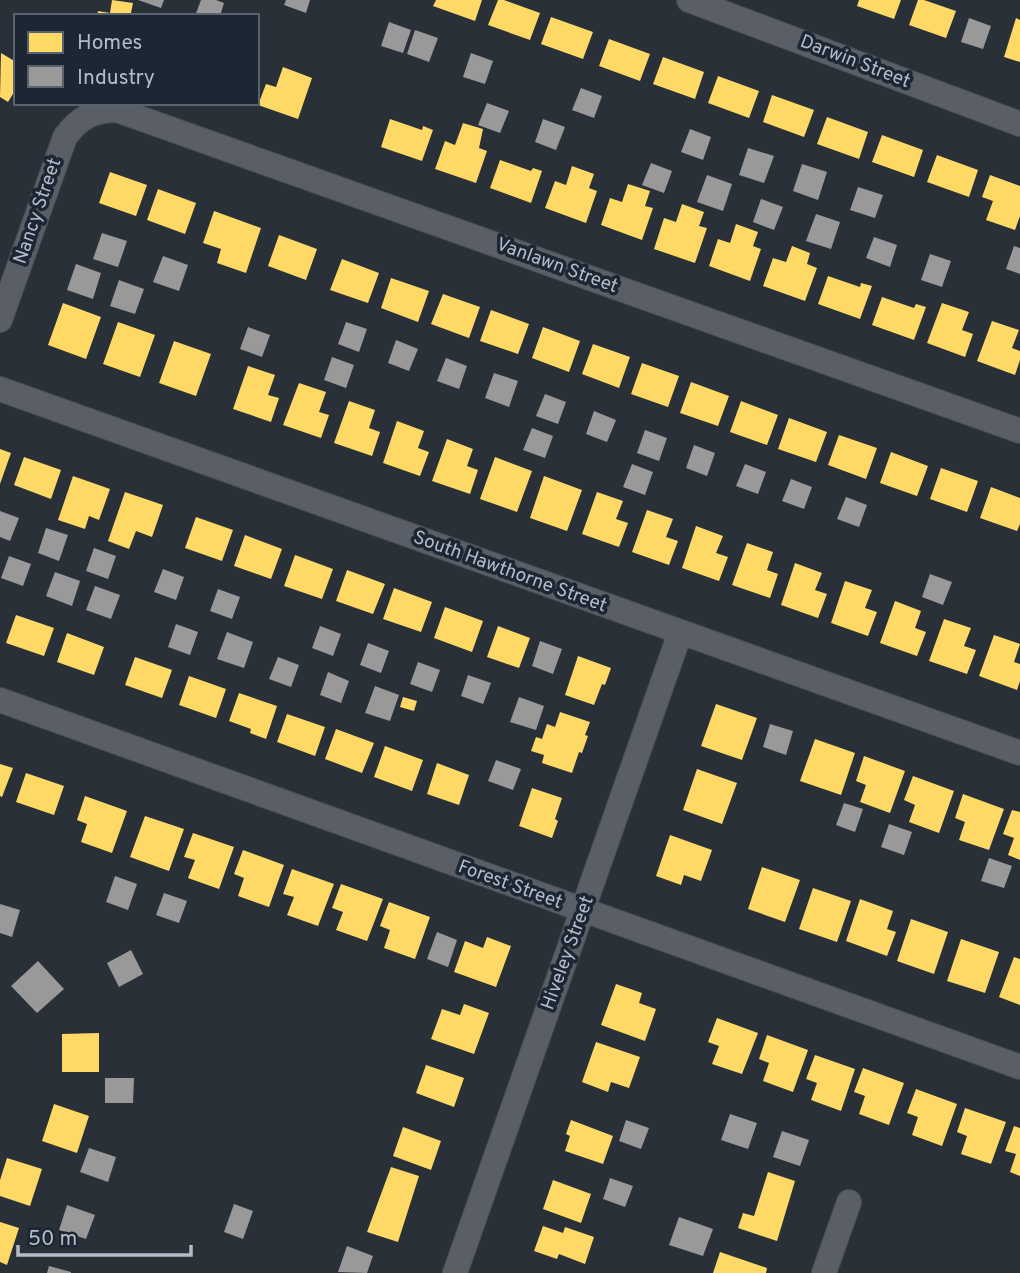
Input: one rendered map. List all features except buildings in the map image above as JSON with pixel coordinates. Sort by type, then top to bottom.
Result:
[{"type":"street","name":"Darwin Street","points":[[690,0],[1020,124]]},
{"type":"street","name":"Vanlawn Street","points":[[93,114],[103,110],[127,113],[1020,431]]},
{"type":"street","name":"Nancy Street","points":[[0,320],[65,137],[76,123],[93,114]]},
{"type":"street","name":"South Hawthorne Street","points":[[0,389],[1020,753]]},
{"type":"street","name":"Hiveley Street","points":[[455,1273],[680,632]]},
{"type":"street","name":"Forest Street","points":[[0,700],[1020,1068]]},
{"type":"street","points":[[824,1273],[849,1202]]}]
